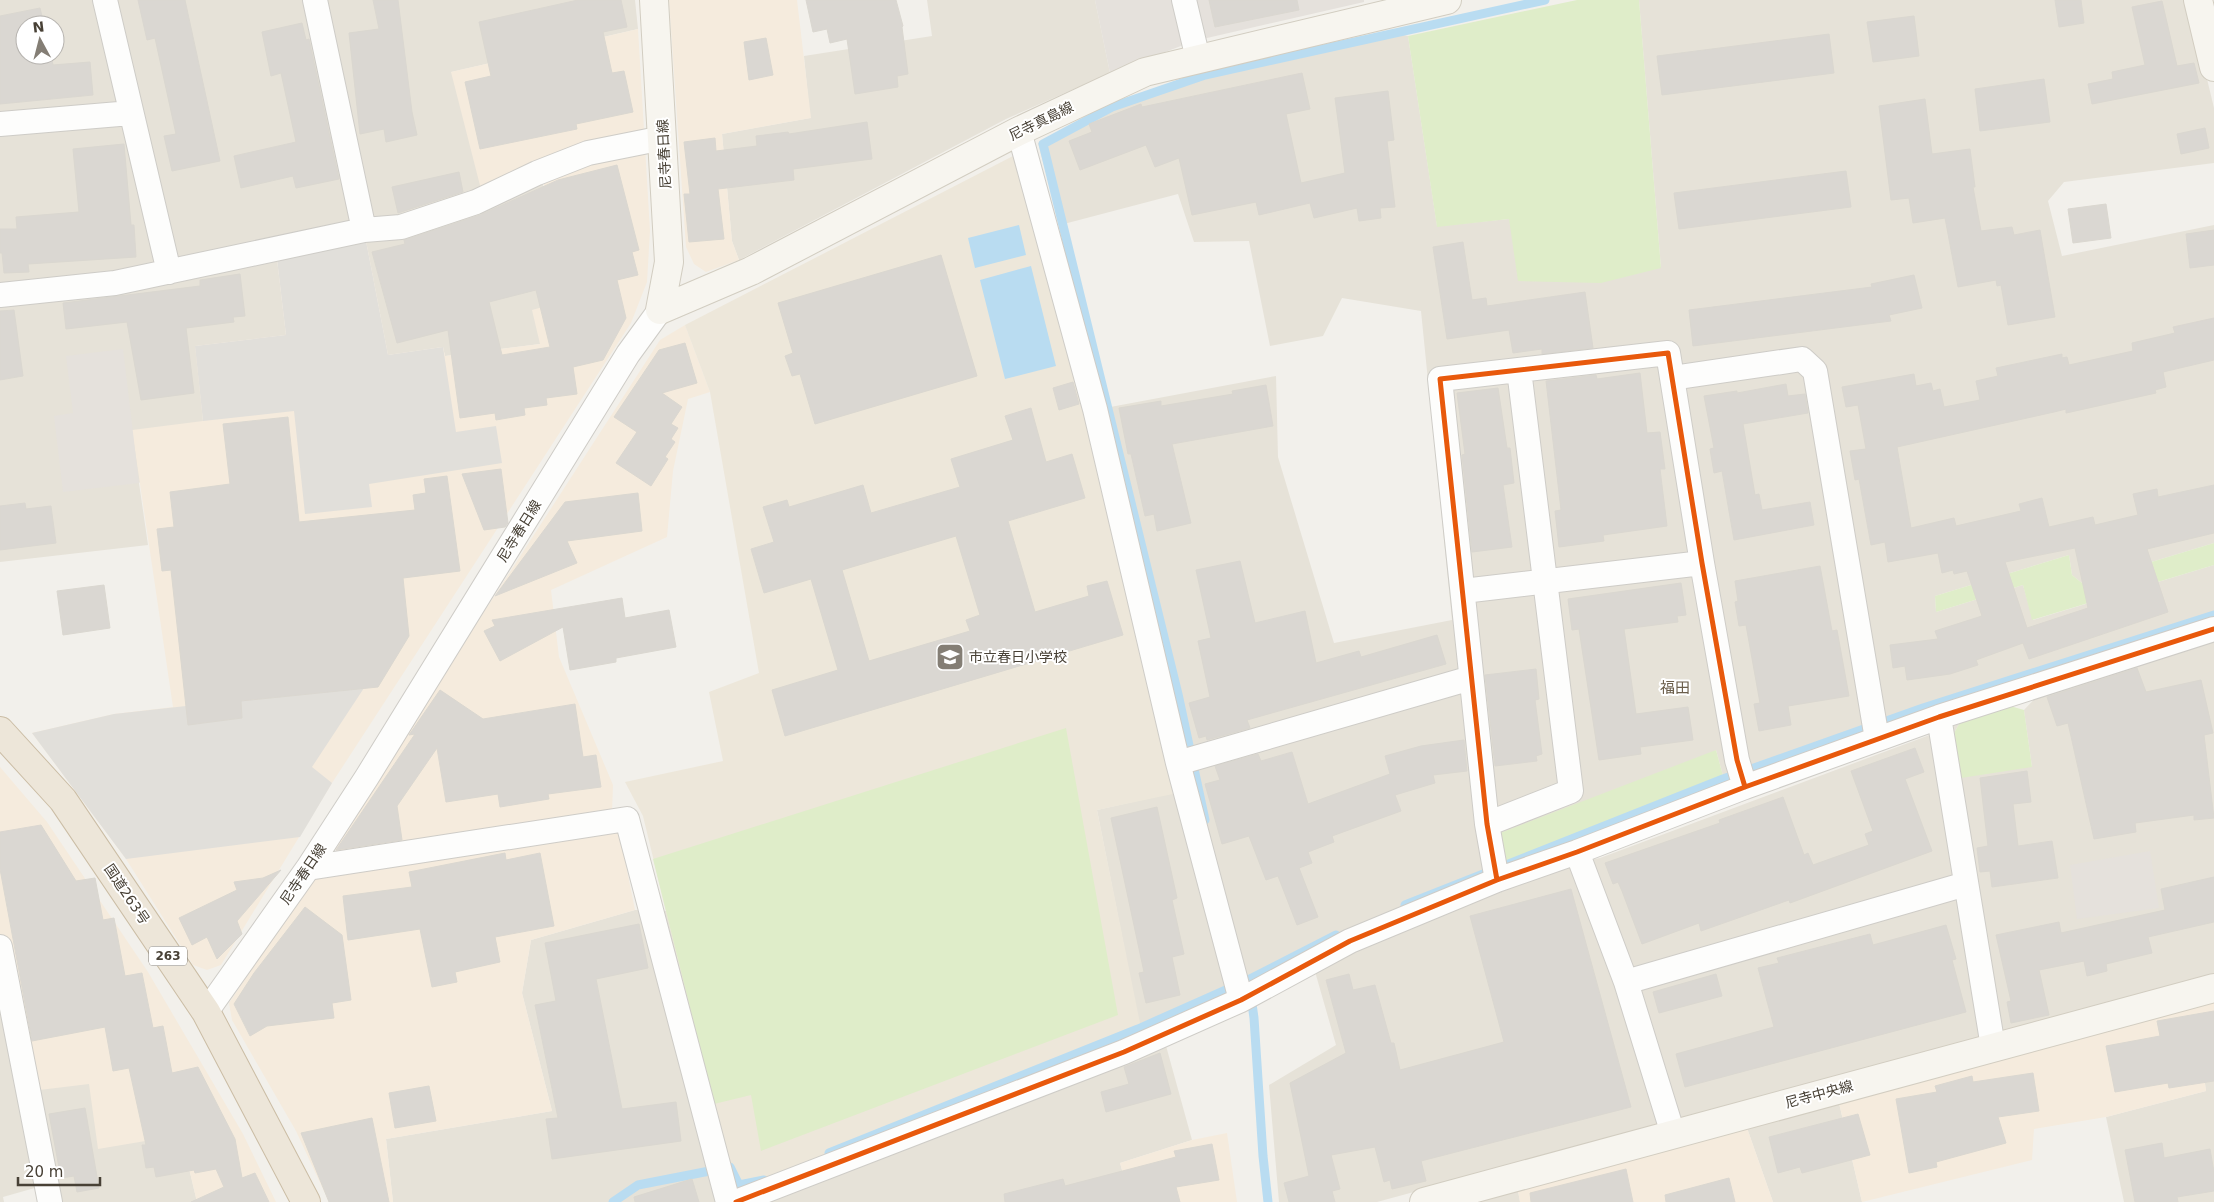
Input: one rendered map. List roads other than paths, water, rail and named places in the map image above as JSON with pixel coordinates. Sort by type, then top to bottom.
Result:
[{"type":"highway","name":"国道263号","points":[[0,731],[63,800],[206,1012],[306,1202]]},
{"type":"street","points":[[105,0],[169,272]]},
{"type":"street","points":[[315,0],[364,230]]},
{"type":"street","name":"尼寺春日線","points":[[206,1012],[308,868],[367,777],[628,354],[660,310],[669,262],[654,0]]},
{"type":"street","points":[[1184,0],[1198,59]]},
{"type":"street","name":"尼寺真島線","points":[[660,310],[751,271],[1019,131],[1145,72],[1446,0]]},
{"type":"street","points":[[2198,0],[2214,67]]},
{"type":"street","points":[[0,124],[131,113]]},
{"type":"street","points":[[1019,131],[1095,409],[1178,764],[1235,977],[1250,995]]},
{"type":"street","points":[[0,295],[115,283],[364,230],[401,227],[476,202],[588,153],[663,138]]},
{"type":"street","points":[[1495,869],[1487,824],[1440,379],[1668,353],[1702,563],[1737,760],[1745,786]]},
{"type":"street","points":[[1672,378],[1802,359],[1815,371],[1875,728]]},
{"type":"street","points":[[1487,824],[1571,791],[1519,370]]},
{"type":"street","points":[[1462,591],[1702,563]]},
{"type":"street","points":[[736,1202],[1124,1052],[1250,995],[1350,941],[1495,869],[1577,852],[1745,786],[1875,728],[1939,717],[2214,629]]},
{"type":"street","points":[[1178,764],[1471,678]]},
{"type":"street","points":[[1939,717],[1993,1047]]},
{"type":"street","points":[[308,868],[627,819],[728,1202]]},
{"type":"street","points":[[1577,852],[1626,982],[1673,1134]]},
{"type":"street","points":[[1626,982],[1966,884]]},
{"type":"street","points":[[0,947],[50,1202]]},
{"type":"street","name":"尼寺中央線","points":[[1424,1202],[2214,988]]},
{"type":"water","points":[[1019,225],[1026,255],[975,268],[968,238]]},
{"type":"water","points":[[1031,266],[1056,366],[1005,379],[980,280]]},
{"type":"waterway","points":[[1205,820],[1178,694],[1043,144],[1112,107],[1205,75],[1545,0]]},
{"type":"waterway","points":[[1405,905],[1723,779],[1923,708],[2214,615]]},
{"type":"waterway","points":[[829,1153],[1138,1029],[1248,980],[1336,935]]},
{"type":"waterway","points":[[1251,997],[1268,1202]]},
{"type":"waterway","points":[[613,1202],[638,1185],[730,1167],[739,1185],[764,1180]]},
{"type":"place","name":"市立春日小学校","points":[[950,657]]},
{"type":"district","name":"福田","points":[[1675,688]]}]
